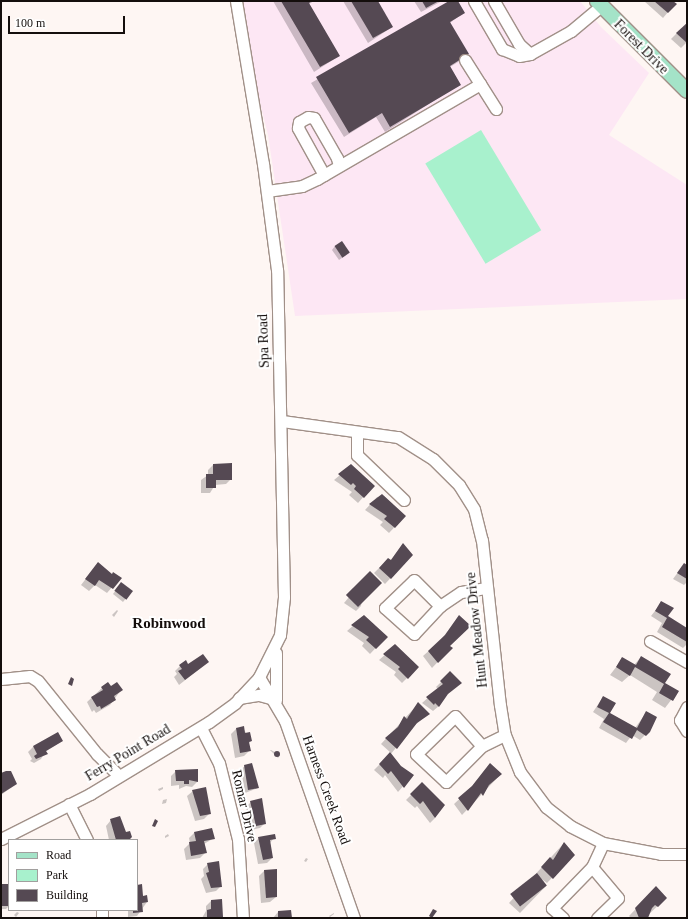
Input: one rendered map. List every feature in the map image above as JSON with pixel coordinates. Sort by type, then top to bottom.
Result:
[{"type":"main road","name":"Forest Drive","points":[[599,3],[687,91]]},
{"type":"street","name":"Spa Road","points":[[236,1],[267,191],[277,270],[282,421],[284,597],[280,635],[276,646],[259,677]]},
{"type":"street","points":[[474,1],[502,48],[519,56],[530,54],[571,31],[599,3]]},
{"type":"street","points":[[494,1],[519,44],[530,54]]},
{"type":"street","points":[[465,60],[496,109]]},
{"type":"street","points":[[267,191],[302,186],[324,175],[480,84]]},
{"type":"street","points":[[324,175],[298,128],[298,124],[304,120],[311,117],[315,120],[337,158],[339,166]]},
{"type":"street","name":"Hunt Meadow Drive","points":[[282,421],[398,437],[433,459],[459,485],[474,509],[482,540],[505,735],[520,772],[546,807],[570,826],[603,843],[646,852],[687,855]]},
{"type":"street","points":[[357,432],[357,455],[404,500]]},
{"type":"street","points":[[440,606],[414,580],[385,608],[414,634],[440,606],[461,592],[488,588]]},
{"type":"street","points":[[650,641],[687,662]]},
{"type":"street","points":[[239,698],[260,696],[275,702],[274,684],[276,646]]},
{"type":"street","points":[[1,679],[30,676],[38,681],[97,754],[118,775]]},
{"type":"street","name":"Ferry Point Road","points":[[1,839],[69,804],[201,728],[239,698],[259,677]]},
{"type":"street","name":"Harness Creek Road","points":[[259,677],[275,702],[328,840],[354,918]]},
{"type":"street","points":[[687,707],[680,720],[687,731]]},
{"type":"street","points":[[482,746],[456,716],[416,754],[446,782],[482,746],[505,735]]},
{"type":"street","name":"Romar Drive","points":[[201,728],[219,763],[238,838],[243,918]]},
{"type":"street","points":[[69,804],[86,839]]},
{"type":"street","points":[[563,918],[552,908],[592,867],[603,843]]},
{"type":"street","points":[[592,867],[618,898],[597,918]]},
{"type":"shaded area","points":[[235,1],[580,1],[601,27],[649,73],[609,135],[687,185],[687,299],[295,316],[268,135]]},
{"type":"green space","points":[[481,130],[541,230],[486,264],[425,163]]},
{"type":"building","points":[[281,1],[312,1],[309,3],[340,56],[320,67]]},
{"type":"building","points":[[351,1],[378,1],[393,27],[373,38]]},
{"type":"building","points":[[422,1],[439,1],[426,8]]},
{"type":"building","points":[[449,1],[458,1],[465,13],[450,22],[469,54],[450,66],[461,85],[390,127],[382,113],[349,133],[316,77]]},
{"type":"building","points":[[654,1],[673,1],[677,4],[668,13]]},
{"type":"building","points":[[687,23],[687,43],[676,33]]},
{"type":"building","points":[[342,241],[350,253],[342,258],[335,246]]},
{"type":"building","points":[[232,463],[232,480],[216,480],[216,488],[206,488],[206,474],[213,474],[213,464]]},
{"type":"building","points":[[351,464],[375,486],[364,498],[354,489],[356,486],[353,483],[351,485],[338,474]]},
{"type":"building","points":[[382,494],[406,516],[395,528],[384,519],[387,516],[369,504]]},
{"type":"building","points":[[403,543],[413,555],[391,579],[379,568],[388,558],[391,560]]},
{"type":"building","points":[[98,562],[112,574],[113,572],[122,578],[113,589],[99,580],[95,586],[85,579]]},
{"type":"building","points":[[684,563],[687,565],[687,579],[677,573]]},
{"type":"building","points":[[370,571],[382,583],[358,607],[346,595]]},
{"type":"building","points":[[121,582],[133,591],[126,600],[114,591]]},
{"type":"building","points":[[661,601],[674,608],[668,616],[687,628],[687,642],[662,627],[667,618],[655,611]]},
{"type":"building","points":[[364,615],[388,637],[376,649],[366,640],[369,637],[351,625]]},
{"type":"building","points":[[459,615],[471,626],[450,646],[453,648],[438,663],[428,651],[445,635]]},
{"type":"building","points":[[395,644],[419,667],[408,679],[398,669],[400,667],[383,654]]},
{"type":"building","points":[[203,654],[209,662],[185,680],[178,671],[182,669],[179,665],[186,660],[188,664]]},
{"type":"building","points":[[641,656],[671,674],[665,683],[679,691],[673,701],[659,693],[664,684],[635,667],[630,676],[616,667],[622,657],[636,665]]},
{"type":"building","points":[[450,671],[462,683],[448,694],[439,707],[435,703],[434,705],[426,697],[443,684],[440,681]]},
{"type":"building","points":[[71,677],[74,679],[72,686],[68,684]]},
{"type":"building","points":[[108,682],[111,686],[117,682],[123,690],[114,696],[116,700],[101,709],[100,706],[97,707],[91,697],[103,690],[101,687]]},
{"type":"building","points":[[603,696],[616,703],[610,713],[637,728],[646,711],[657,717],[650,732],[646,736],[637,730],[632,739],[603,722],[609,713],[597,707]]},
{"type":"building","points":[[418,702],[430,714],[417,723],[397,749],[385,738],[398,727],[404,716],[407,719]]},
{"type":"building","points":[[244,726],[245,733],[250,732],[252,741],[249,742],[251,751],[240,753],[236,728]]},
{"type":"building","points":[[58,732],[63,741],[46,751],[48,754],[36,759],[34,756],[37,754],[33,746]]},
{"type":"building","points":[[277,751],[280,754],[277,757],[274,754]]},
{"type":"building","points":[[390,752],[401,766],[414,775],[404,788],[391,771],[388,774],[379,764]]},
{"type":"building","points":[[252,763],[259,788],[248,790],[244,765]]},
{"type":"building","points":[[490,763],[502,774],[489,785],[483,796],[481,793],[468,811],[458,798],[472,786]]},
{"type":"building","points":[[198,769],[198,782],[189,780],[189,784],[184,784],[184,781],[176,781],[175,770]]},
{"type":"building","points":[[11,771],[17,784],[1,794],[1,773]]},
{"type":"building","points":[[422,782],[445,805],[435,818],[423,801],[420,804],[410,794]]},
{"type":"building","points":[[206,787],[211,814],[200,816],[192,790]]},
{"type":"building","points":[[262,798],[266,824],[256,826],[250,801]]},
{"type":"building","points":[[120,816],[126,832],[130,831],[132,837],[130,839],[116,839],[110,819]]},
{"type":"building","points":[[155,819],[158,821],[155,827],[152,826]]},
{"type":"building","points":[[212,828],[215,839],[204,841],[207,853],[191,856],[189,842],[196,841],[194,832]]},
{"type":"building","points":[[275,834],[276,839],[270,840],[273,858],[263,860],[258,837]]},
{"type":"building","points":[[564,842],[575,855],[553,879],[541,867],[550,857],[553,860]]},
{"type":"building","points":[[219,861],[222,887],[211,888],[206,873],[209,872],[207,863]]},
{"type":"building","points":[[277,869],[277,897],[266,898],[264,870]]},
{"type":"building","points":[[537,873],[547,886],[520,907],[510,894]]},
{"type":"building","points":[[1,884],[8,884],[8,906],[1,906]]},
{"type":"building","points":[[142,884],[143,896],[147,895],[148,902],[142,903],[143,912],[133,913],[133,911],[138,911],[138,885]]},
{"type":"building","points":[[656,886],[667,898],[658,907],[655,905],[652,908],[648,918],[639,918],[635,908]]},
{"type":"building","points":[[222,899],[223,917],[207,918],[207,910],[211,909],[211,900]]},
{"type":"building","points":[[433,909],[437,911],[432,918],[429,916]]},
{"type":"building","points":[[291,910],[292,918],[278,918],[278,911]]},
{"type":"district","name":"Robinwood","points":[[169,624]]}]
